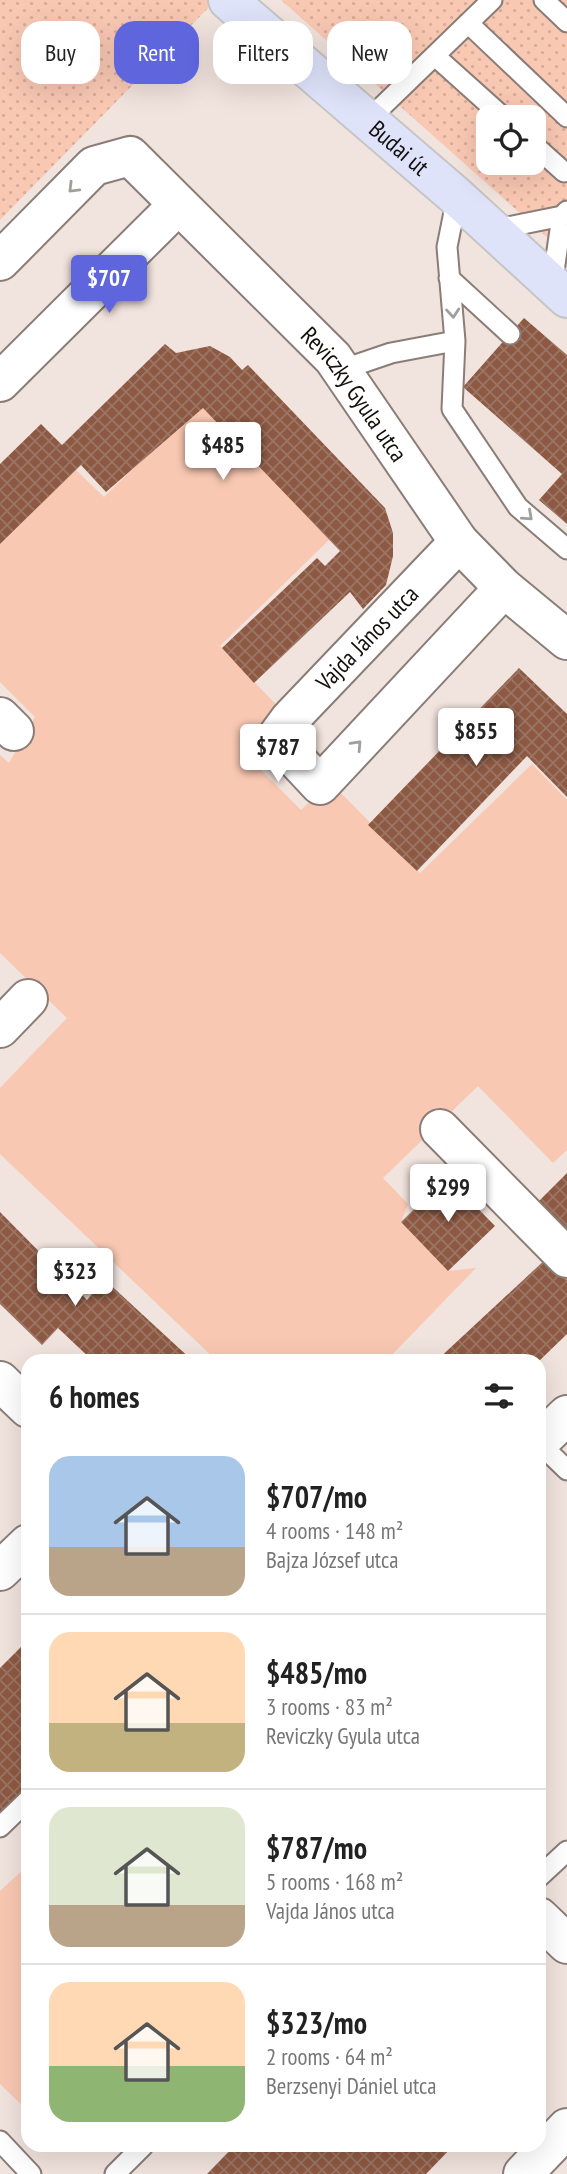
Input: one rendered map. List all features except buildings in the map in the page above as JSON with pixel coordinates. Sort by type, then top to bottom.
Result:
[{"type":"main road","name":"Budai út","points":[[245,5],[367,121],[457,197],[559,291]]},
{"type":"street","name":"Reviczky Gyula utca","points":[[0,261],[94,166],[130,156],[333,358],[459,542],[505,588],[567,640]]},
{"type":"street","points":[[0,382],[178,205]]},
{"type":"street","name":"Vajda János utca","points":[[459,542],[290,719],[276,738],[320,785],[505,588]]},
{"type":"street","points":[[0,1028],[28,999]]},
{"type":"street","points":[[440,1129],[567,1258]]},
{"type":"street","points":[[0,1381],[21,1401]]},
{"type":"street","points":[[546,1436],[567,1415]]},
{"type":"street","points":[[0,1572],[21,1551]]},
{"type":"street","points":[[546,1924],[567,1944]]},
{"type":"street","points":[[546,2150],[567,2128]]},
{"type":"street","points":[[523,2174],[544,2152]]},
{"type":"lane","points":[[367,121],[492,0]]},
{"type":"lane","points":[[544,0],[567,22]]},
{"type":"lane","points":[[468,23],[567,117]]},
{"type":"lane","points":[[435,55],[490,105]]},
{"type":"lane","points":[[546,156],[564,172]]},
{"type":"lane","points":[[457,197],[447,247],[455,341],[452,409],[518,507],[567,549]]},
{"type":"lane","points":[[493,230],[565,214],[559,291]]},
{"type":"lane","points":[[449,278],[510,334]]},
{"type":"lane","points":[[341,370],[391,353],[455,341]]},
{"type":"lane","points":[[546,1450],[567,1470]]},
{"type":"lane","points":[[0,1827],[21,1807]]},
{"type":"lane","points":[[546,1870],[567,1851]]},
{"type":"lane","points":[[0,2141],[32,2174]]},
{"type":"lane","points":[[115,2174],[137,2152]]},
{"type":"shaded area","points":[[0,0],[216,0],[195,21],[114,21],[114,84],[134,84],[0,220]]},
{"type":"shaded area","points":[[281,0],[567,0],[567,255],[477,175],[546,175],[546,105],[476,105],[476,174],[375,84],[412,84],[412,21],[327,21],[327,41],[313,29],[313,21],[305,21]]},
{"type":"shaded area","points":[[203,401],[334,535],[220,646],[290,719],[250,759],[301,810],[330,782],[420,873],[532,764],[567,800],[567,1150],[553,1163],[478,1086],[383,1178],[408,1204],[401,1222],[448,1271],[476,1268],[393,1354],[210,1354],[0,1154],[0,1088],[67,1018],[0,953],[0,755],[9,763],[35,717],[0,682],[0,543],[75,469],[104,497]]},
{"type":"shaded area","points":[[21,1872],[21,2104],[0,2084],[0,1891]]}]
